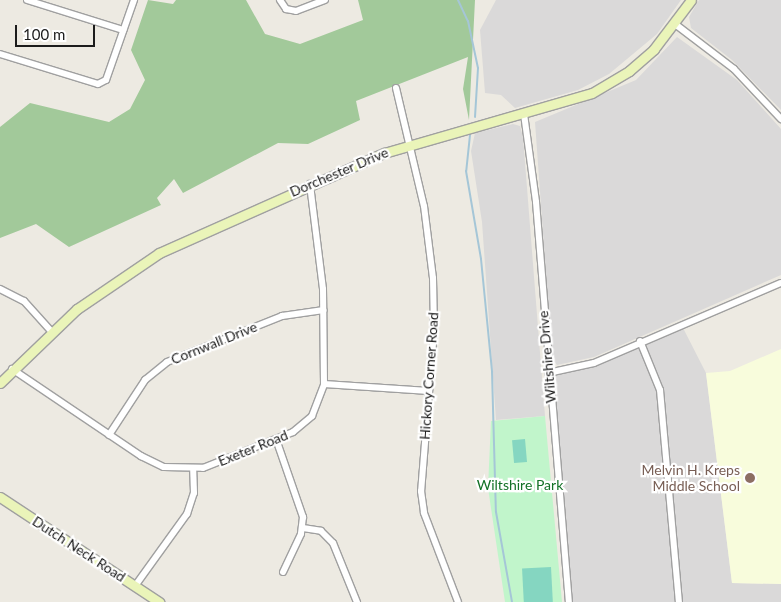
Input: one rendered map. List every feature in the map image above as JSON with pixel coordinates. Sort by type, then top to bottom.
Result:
[{"type":"street","points":[[27,0],[123,30]]},
{"type":"street","points":[[0,54],[98,84],[106,80],[134,0]]},
{"type":"street","points":[[280,0],[286,9],[296,11],[325,0]]},
{"type":"street","name":"Dorchester Drive","points":[[0,383],[51,331],[159,253],[310,184],[406,145],[565,104],[605,86],[642,60],[676,24],[691,0]]},
{"type":"street","points":[[676,24],[738,73],[781,119]]},
{"type":"street","name":"Hickory Corner Road","points":[[396,88],[406,145],[429,230],[434,304],[422,500],[458,602]]},
{"type":"street","name":"Wiltshire Drive","points":[[524,114],[536,202],[548,373],[569,602]]},
{"type":"street","name":"Exeter Road","points":[[12,369],[109,435],[156,464],[192,470],[276,439],[312,416],[324,384],[324,310],[310,184]]},
{"type":"street","points":[[548,373],[594,363],[640,341],[781,283]]},
{"type":"street","points":[[0,289],[24,301],[51,331]]},
{"type":"street","name":"Cornwall Drive","points":[[109,435],[145,380],[167,362],[282,316],[324,310]]},
{"type":"street","points":[[640,341],[660,390],[679,602]]},
{"type":"street","points":[[324,384],[429,391]]},
{"type":"street","points":[[276,439],[300,501],[303,528],[284,572]]},
{"type":"street","points":[[135,586],[187,514],[194,493],[192,470]]},
{"type":"street","name":"Dutch Neck Road","points":[[0,497],[158,602]]},
{"type":"street","points":[[303,528],[321,532],[333,542],[357,602]]},
{"type":"shaded area","points":[[496,0],[681,0],[657,34],[609,74],[578,90],[515,108],[501,95],[485,93],[480,30]]},
{"type":"shaded area","points":[[699,0],[781,0],[781,110],[732,60],[691,28],[689,17]]},
{"type":"shaded area","points":[[677,37],[737,80],[781,129],[781,275],[594,357],[557,365],[552,359],[535,122],[636,80]]},
{"type":"shaded area","points":[[513,124],[520,126],[523,137],[545,416],[496,420],[482,222],[471,151],[475,133]]},
{"type":"shaded area","points":[[681,324],[706,373],[732,583],[781,584],[781,602],[569,602],[548,373],[570,370]]},
{"type":"shaded area","name":"Melvin H. Kreps Middle School","points":[[781,349],[781,584],[732,583],[706,373],[730,371]]},
{"type":"green space","points":[[148,0],[173,4],[176,0],[246,0],[265,34],[300,44],[363,20],[358,0],[475,0],[469,120],[463,89],[468,57],[356,101],[360,120],[308,144],[278,143],[183,193],[174,179],[157,198],[161,205],[69,247],[36,224],[0,238],[0,127],[30,103],[109,122],[130,109],[145,80],[131,50]]},
{"type":"green space","name":"Wiltshire Park","points":[[545,416],[562,602],[505,602],[488,488],[491,421]]},
{"type":"green space","points":[[525,439],[527,462],[514,463],[512,440]]},
{"type":"green space","points":[[551,567],[553,602],[524,602],[522,569]]},
{"type":"waterway","points":[[458,0],[468,21],[478,68],[475,117]]},
{"type":"waterway","points":[[470,135],[466,171],[481,259],[492,372],[496,512],[512,602]]},
{"type":"place","name":"Melvin H. Kreps Middle School","points":[[750,478]]}]
